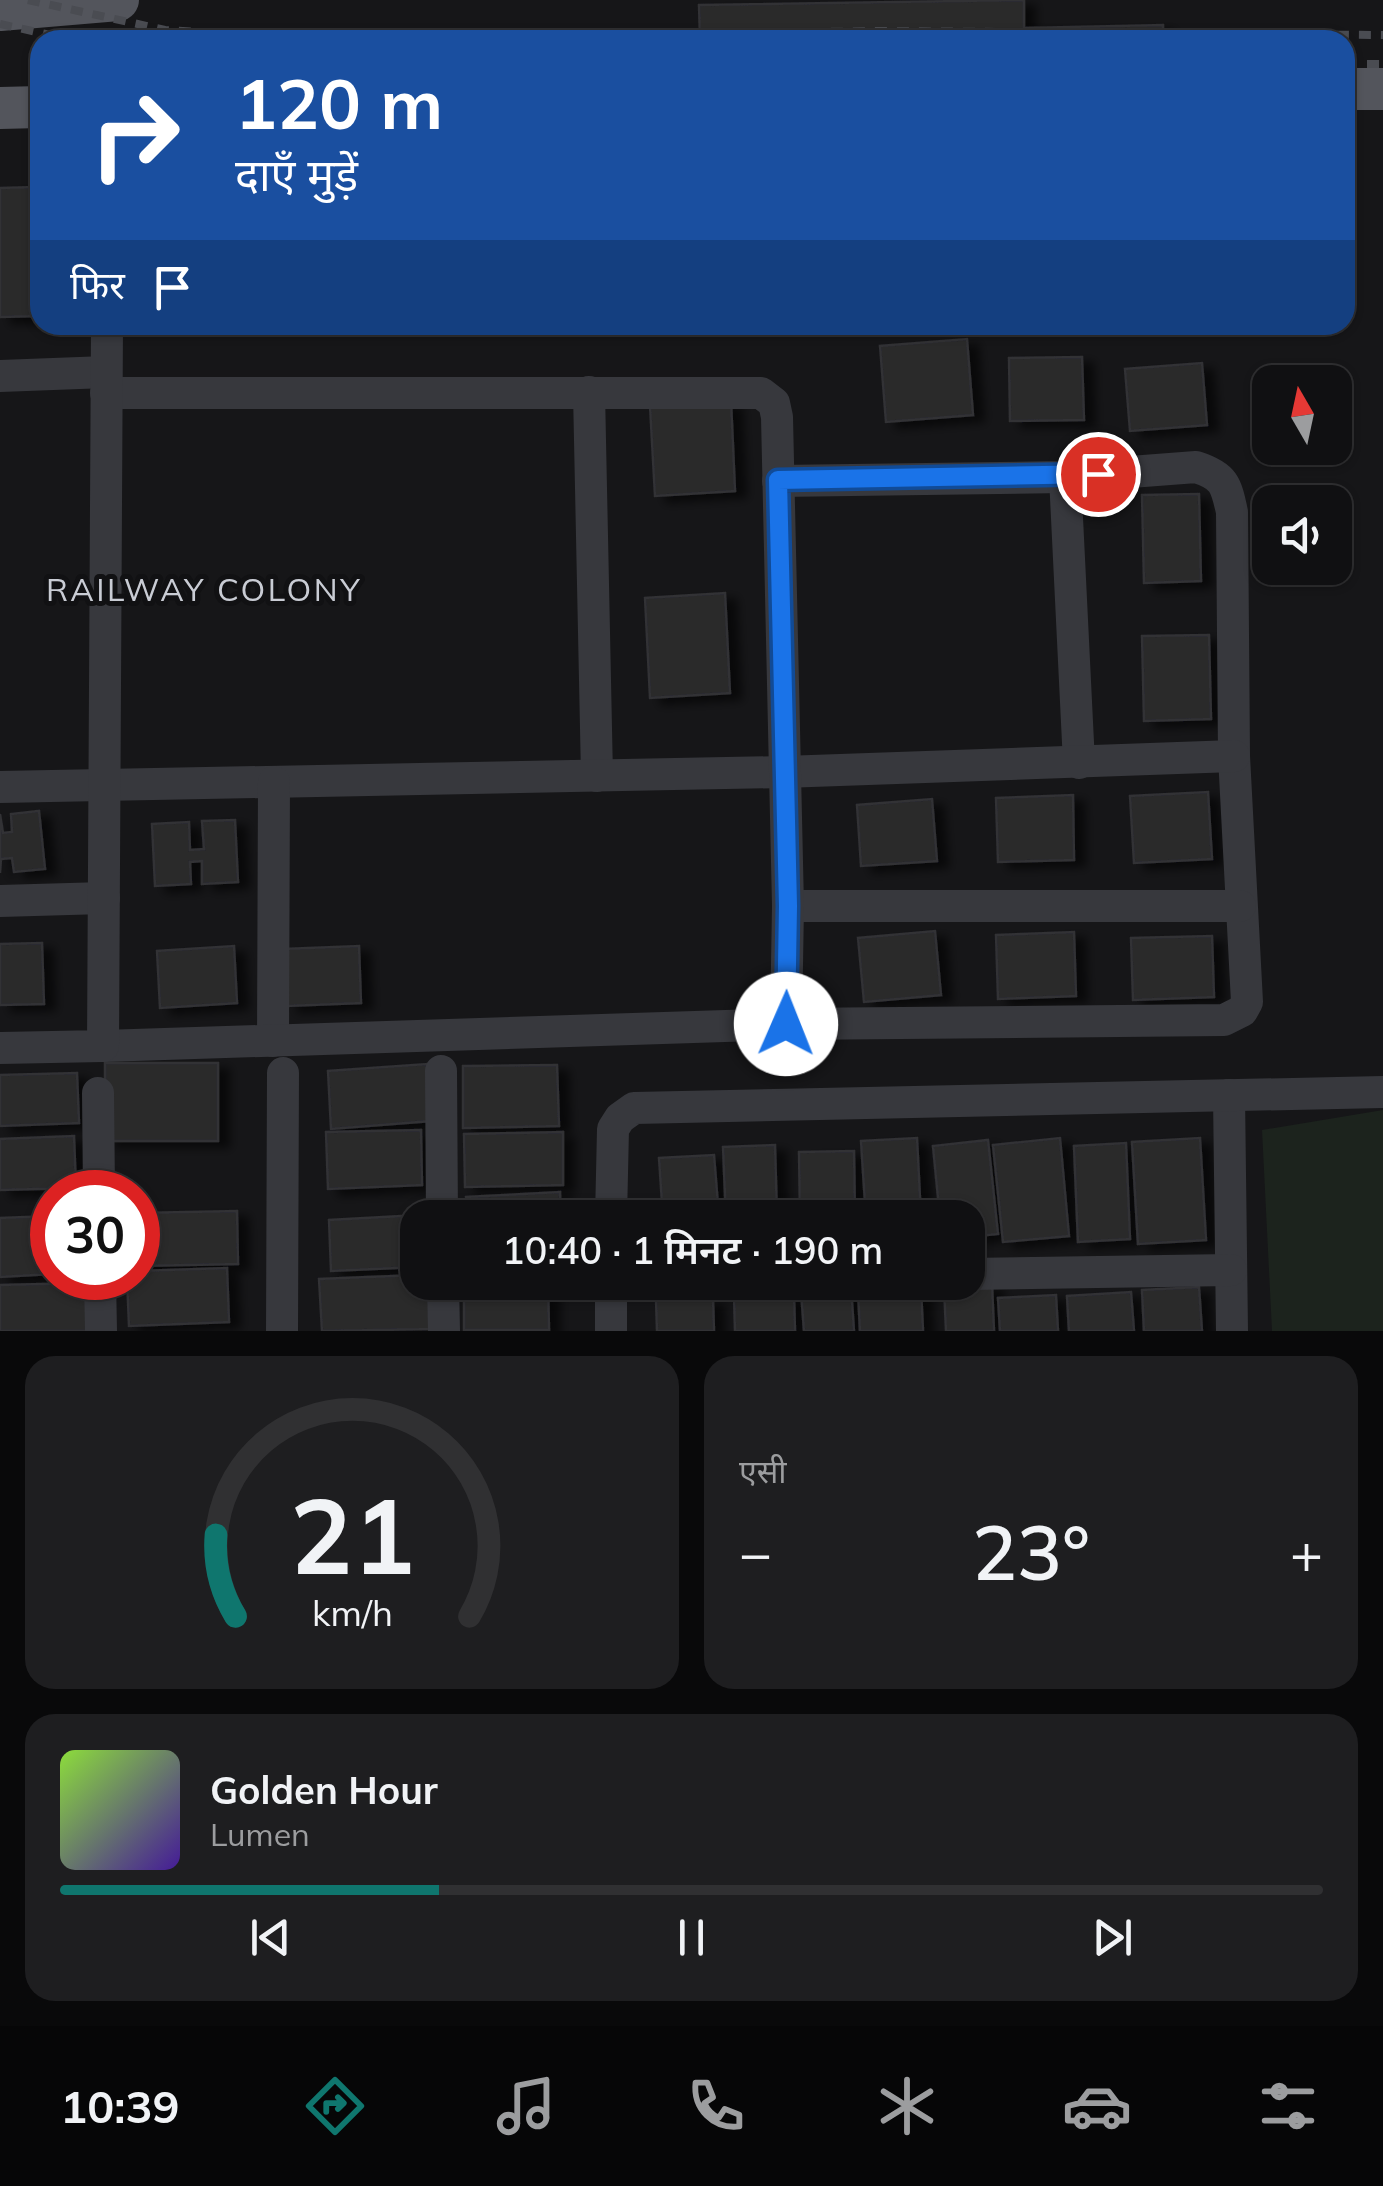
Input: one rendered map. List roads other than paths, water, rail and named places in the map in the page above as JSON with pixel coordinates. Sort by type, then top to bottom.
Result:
[{"type":"main road","points":[[0,10],[118,0]]},
{"type":"main road","points":[[1355,89],[1383,88]]},
{"type":"main road","points":[[0,108],[30,107]]},
{"type":"street","points":[[103,1046],[106,335]]},
{"type":"street","points":[[0,376],[106,383],[761,392],[774,403],[777,417],[788,906],[786,1024]]},
{"type":"street","points":[[590,392],[596,776]]},
{"type":"street","points":[[0,1048],[786,1024],[1224,1020],[1242,1011],[1247,1002],[1234,756],[1232,512],[1227,488],[1216,473],[1196,467],[1065,476],[778,480]]},
{"type":"street","points":[[1065,476],[1078,763]]},
{"type":"street","points":[[0,786],[783,772],[1234,756]]},
{"type":"street","points":[[272,1040],[274,782]]},
{"type":"street","points":[[0,901],[104,898]]},
{"type":"street","points":[[788,906],[1240,906]]},
{"type":"street","points":[[441,1071],[442,1200]]},
{"type":"street","points":[[282,1331],[283,1073]]},
{"type":"street","points":[[611,1200],[613,1129],[634,1108],[1383,1092]]},
{"type":"street","points":[[98,1094],[99,1170]]},
{"type":"street","points":[[1228,1095],[1232,1331]]},
{"type":"street","points":[[985,1274],[1232,1270]]},
{"type":"street","points":[[100,1300],[101,1331]]},
{"type":"street","points":[[443,1300],[444,1331]]},
{"type":"street","points":[[611,1300],[611,1331]]},
{"type":"railway","points":[[28,0],[165,30]]},
{"type":"railway","points":[[0,24],[30,31]]},
{"type":"railway","points":[[1355,35],[1383,35]]},
{"type":"railway","points":[[1355,64],[1383,64]]},
{"type":"district","name":"RAILWAY COLONY","points":[[204,589]]}]
